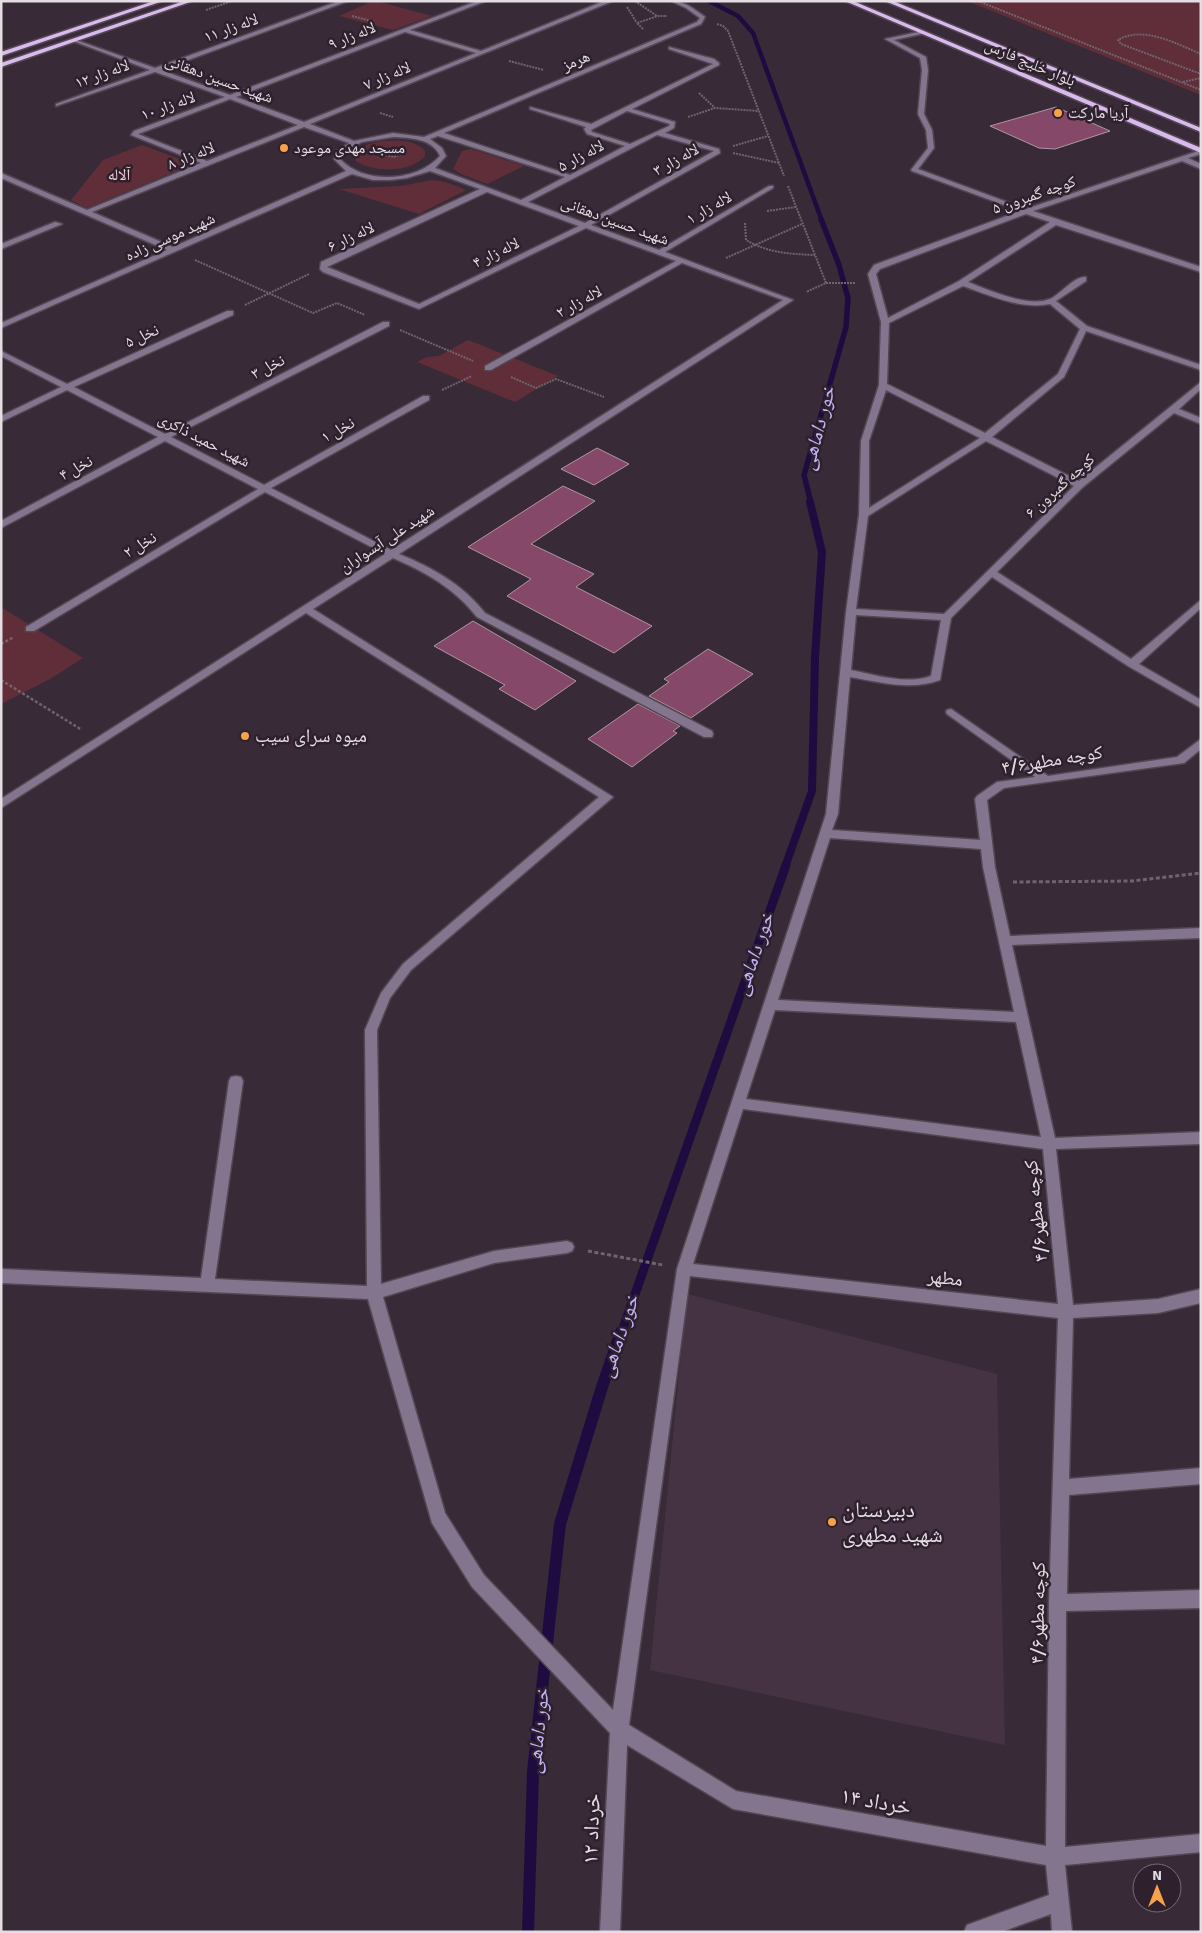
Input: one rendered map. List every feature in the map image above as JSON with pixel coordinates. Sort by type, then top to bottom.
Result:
[{"type":"main road","points":[[1,54],[160,1]]},
{"type":"main road","points":[[1,65],[190,1]]},
{"type":"main road","name":"بلوار خلیج فارس","points":[[848,1],[1201,151]]},
{"type":"main road","name":"بلوار خلیج فارس","points":[[888,1],[1201,130]]},
{"type":"street","name":"لاله زار ۱۱","points":[[155,70],[344,1]]},
{"type":"street","name":"لاله زار ۹","points":[[232,98],[403,30],[483,1]]},
{"type":"street","name":"لاله زار ۷","points":[[305,125],[479,52],[610,1]]},
{"type":"street","points":[[674,1],[688,7],[703,18]]},
{"type":"street","name":"هرمز","points":[[425,140],[654,44],[699,23],[703,18]]},
{"type":"street","name":"لاله زار ۷","points":[[403,30],[479,52]]},
{"type":"street","points":[[923,33],[888,39],[923,57],[925,70],[921,114],[929,130],[931,148],[914,170],[1055,222],[1201,270]]},
{"type":"street","name":"شهید حسین دهقانی","points":[[75,40],[354,143]]},
{"type":"street","points":[[630,146],[589,133],[587,129],[718,64],[712,60],[671,48]]},
{"type":"street","name":"لاله زار ۱۲","points":[[58,105],[155,70]]},
{"type":"street","name":"لاله زار ۱۰","points":[[209,164],[134,135],[136,132],[232,98]]},
{"type":"street","points":[[532,108],[590,126]]},
{"type":"street","points":[[626,109],[673,122],[672,127],[661,133]]},
{"type":"street","name":"لاله زار ۸","points":[[87,212],[305,125]]},
{"type":"street","name":"لاله زار ۳","points":[[586,225],[717,154],[717,150],[661,133],[653,134]]},
{"type":"street","points":[[439,134],[571,176]]},
{"type":"street","name":"لاله زار ۵","points":[[522,202],[653,134]]},
{"type":"street","points":[[393,135],[425,140],[442,149],[443,156],[440,162],[431,169],[401,177],[382,178],[350,172],[341,166],[337,159],[339,152],[354,143],[376,137],[393,135]]},
{"type":"street","name":"کوچه گمبرون ۵","points":[[875,284],[872,274],[877,267],[1027,211],[1201,151]]},
{"type":"street","points":[[1182,158],[1201,167]]},
{"type":"street","name":"شهید حسین دهقانی","points":[[431,169],[789,300]]},
{"type":"street","name":"شهید موسی زاده","points":[[1,326],[350,172]]},
{"type":"street","points":[[1,175],[173,250]]},
{"type":"street","name":"لاله زار ۱","points":[[660,252],[771,188]]},
{"type":"street","name":"لاله زار ۶","points":[[419,307],[326,270],[323,267],[324,264],[487,189]]},
{"type":"street","points":[[885,322],[962,282],[1055,222]]},
{"type":"street","points":[[1,247],[58,224]]},
{"type":"street","name":"لاله زار ۴","points":[[419,307],[586,225]]},
{"type":"street","name":"لاله زار ۲","points":[[488,368],[683,260]]},
{"type":"street","points":[[962,282],[1028,303],[1051,301],[1083,279]]},
{"type":"street","name":"خرداد ۱۲","points":[[610,1932],[619,1729],[684,1269],[832,814],[852,612],[864,515],[865,441],[883,385],[885,322],[875,284]]},
{"type":"street","name":"شهید علی آبسواران","points":[[1,804],[789,300]]},
{"type":"street","points":[[1051,301],[1084,328],[1201,368]]},
{"type":"street","name":"نخل ۵","points":[[1,419],[230,313]]},
{"type":"street","name":"نخل ۳","points":[[165,437],[386,324]]},
{"type":"street","points":[[864,515],[985,438],[1061,375],[1084,328]]},
{"type":"street","name":"شهید حمید ذاکری","points":[[1,353],[392,554],[443,578],[472,602],[481,615],[708,734]]},
{"type":"street","name":"کوچه گمبرون ۶","points":[[946,617],[1080,485],[1173,410],[1201,384]]},
{"type":"street","points":[[883,385],[1080,485]]},
{"type":"street","name":"نخل ۱","points":[[265,488],[426,398]]},
{"type":"street","points":[[1173,410],[1201,421]]},
{"type":"street","name":"نخل ۴","points":[[1,525],[165,437]]},
{"type":"street","name":"نخل ۲","points":[[30,629],[265,488]]},
{"type":"street","points":[[990,572],[1132,664],[1201,705]]},
{"type":"street","points":[[1132,664],[1201,603]]},
{"type":"street","name":"خرداد ۱۴","points":[[306,609],[607,797],[407,967],[385,996],[371,1030],[374,1293],[438,1517],[478,1581],[619,1729],[733,1800],[1055,1857],[1201,1843]]},
{"type":"street","points":[[847,672],[914,684],[927,683],[936,678],[946,617],[852,612]]},
{"type":"street","points":[[951,712],[1046,780]]},
{"type":"street","name":"کوچه مطهر۴/۶","points":[[1062,1932],[1055,1857],[1058,1604],[1066,1312],[1049,1144],[992,882],[981,799],[1001,785],[1180,760],[1201,743]]},
{"type":"street","points":[[826,834],[987,846]]},
{"type":"street","points":[[1005,941],[1201,933]]},
{"type":"street","points":[[770,1005],[1022,1017]]},
{"type":"street","points":[[207,1285],[236,1081]]},
{"type":"street","points":[[738,1103],[1049,1144],[1201,1138]]},
{"type":"street","points":[[1,1276],[374,1293],[494,1257],[567,1247]]},
{"type":"street","name":"مطهر","points":[[684,1269],[1066,1312],[1158,1306],[1201,1296]]},
{"type":"street","points":[[1061,1488],[1201,1476]]},
{"type":"street","points":[[1058,1604],[1201,1599]]},
{"type":"street","points":[[974,1932],[1059,1901]]},
{"type":"path","points":[[623,1],[637,23],[654,44]]},
{"type":"path","points":[[635,1],[658,16]]},
{"type":"path","points":[[978,1],[1201,90]]},
{"type":"path","points":[[325,8],[403,30]]},
{"type":"path","points":[[637,23],[658,16],[703,18],[723,26],[728,32],[826,283]]},
{"type":"path","points":[[1201,54],[1145,35],[1124,36],[1118,40],[1121,44],[1201,76]]},
{"type":"path","points":[[479,52],[572,78]]},
{"type":"path","points":[[1182,83],[1201,76]]},
{"type":"path","points":[[686,81],[714,108]]},
{"type":"path","points":[[673,122],[714,108],[759,111]]},
{"type":"path","points":[[717,150],[768,136]]},
{"type":"path","points":[[717,150],[779,163]]},
{"type":"path","points":[[762,212],[796,207]]},
{"type":"path","points":[[748,219],[744,223],[744,233],[746,240],[755,245],[785,254],[815,256]]},
{"type":"path","points":[[704,268],[802,224]]},
{"type":"path","points":[[230,313],[323,267]]},
{"type":"path","points":[[789,300],[826,283],[875,284]]},
{"type":"path","points":[[426,398],[488,368]]},
{"type":"path","points":[[1,680],[99,741]]},
{"type":"path","points":[[992,882],[1078,882],[1181,877],[1201,874]]},
{"type":"path","points":[[567,1247],[684,1269]]},
{"type":"shaded area","name":"دبیرستان شهید مطهری","points":[[687,1294],[997,1374],[1005,1745],[650,1670]]},
{"type":"green space","points":[[373,1],[432,16],[393,30],[339,16]]},
{"type":"green space","points":[[967,1],[1201,1],[1201,95]]},
{"type":"green space","points":[[382,141],[411,142],[425,151],[425,156],[410,166],[392,169],[372,168],[356,161],[355,156],[359,149]]},
{"type":"green space","name":"آلاله","points":[[142,145],[193,164],[87,208],[71,200],[103,160]]},
{"type":"green space","points":[[471,149],[524,166],[487,184],[453,169],[462,151]]},
{"type":"green space","points":[[432,180],[446,182],[466,190],[419,214],[339,189],[401,186]]},
{"type":"green space","points":[[468,340],[558,376],[515,402],[417,362],[427,357],[439,356]]},
{"type":"green space","points":[[1,607],[83,658],[50,679],[1,704]]},
{"type":"building","points":[[1056,107],[1110,131],[1055,149],[1039,148],[990,126]]},
{"type":"building","points":[[597,448],[629,464],[594,485],[561,469]]},
{"type":"building","points":[[563,486],[595,501],[531,544],[594,574],[576,587],[652,626],[614,653],[507,596],[531,579],[468,547]]},
{"type":"building","points":[[473,621],[576,681],[535,710],[499,689],[505,685],[434,646]]},
{"type":"building","points":[[708,649],[753,674],[691,718],[649,696],[669,682],[664,679]]},
{"type":"building","points":[[638,704],[680,726],[673,731],[677,733],[632,767],[588,739]]},
{"type":"waterway","name":"خور داماهی","points":[[709,1],[738,16],[753,33],[822,221]]},
{"type":"waterway","name":"خور داماهی","points":[[811,503],[804,475],[846,327],[848,298],[839,265],[821,219]]},
{"type":"waterway","name":"خور داماهی","points":[[785,867],[812,791],[815,657],[822,552],[810,502]]},
{"type":"waterway","name":"خور داماهی","points":[[621,1334],[786,865]]},
{"type":"waterway","name":"خور داماهی","points":[[528,1932],[533,1772],[560,1524],[621,1332]]},
{"type":"place","name":"آریا مارکت","points":[[1058,113]]},
{"type":"place","name":"مسجد مهدی موعود","points":[[284,148]]},
{"type":"place","name":"میوه سرای سیب","points":[[245,736]]},
{"type":"place","name":"دبیرستان شهید مطهری","points":[[832,1522]]}]
